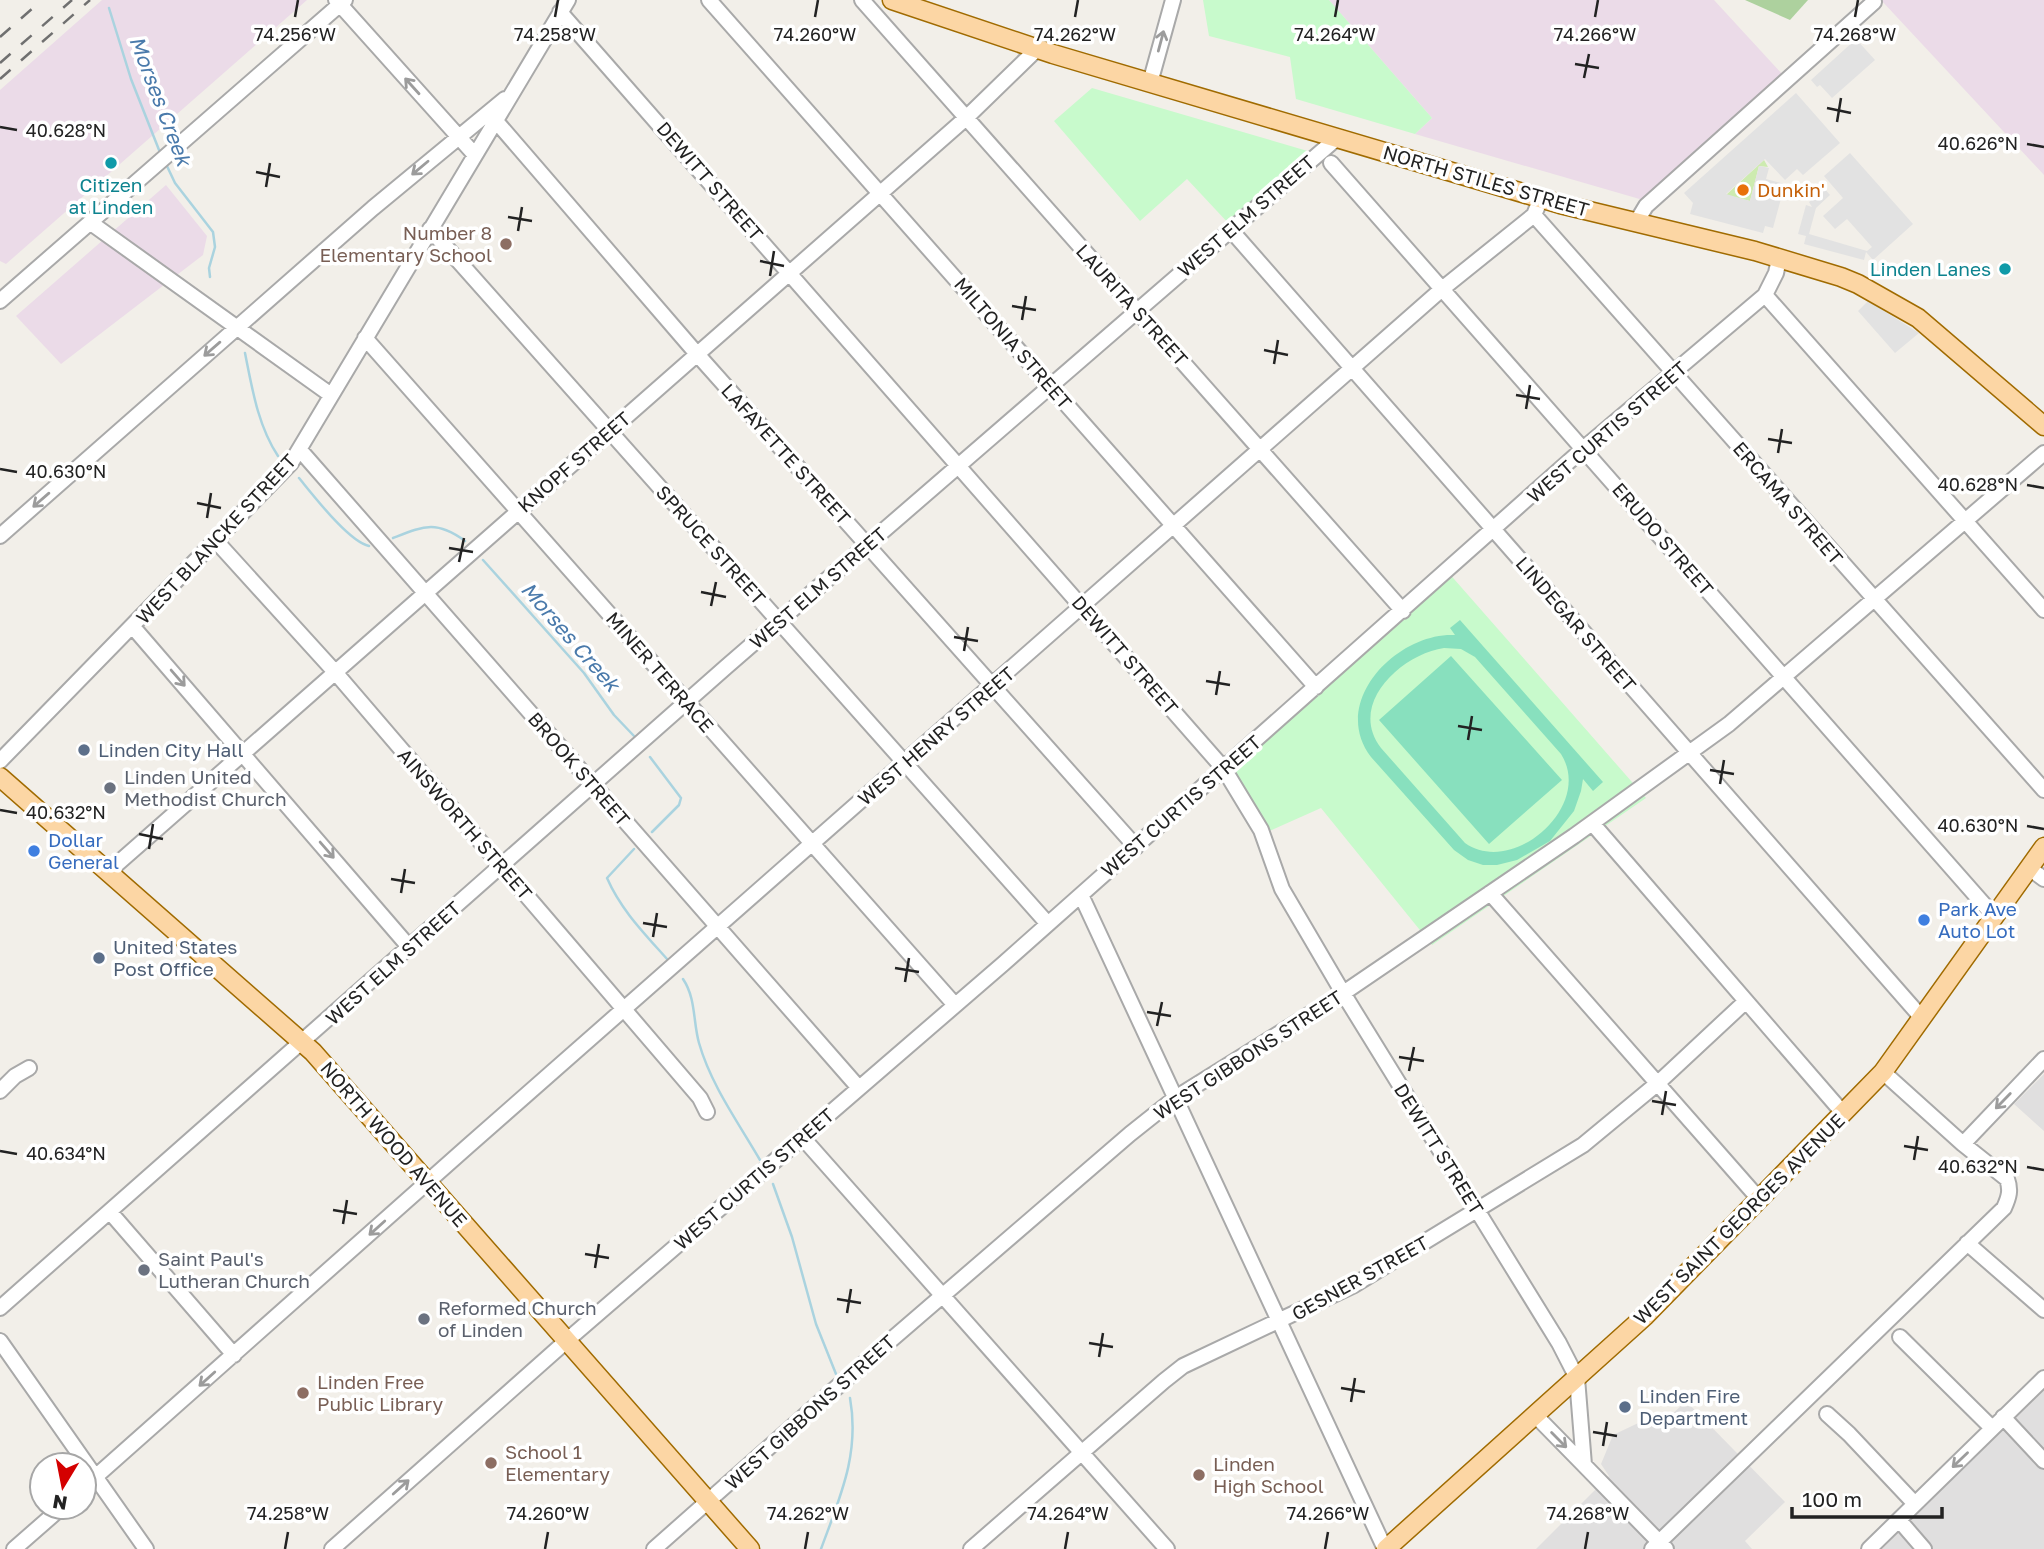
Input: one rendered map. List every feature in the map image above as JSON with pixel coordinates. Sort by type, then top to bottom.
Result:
[{"type":"main road","name":"NORTH STILES STREET","points":[[892,0],[1037,49],[1337,138],[1538,206],[1560,204],[1637,221],[1755,251],[1858,284],[1918,318],[2044,426]]},
{"type":"main road","name":"NORTH WOOD AVENUE","points":[[0,777],[303,1043],[750,1549]]},
{"type":"main road","name":"WEST SAINT GEORGES AVENUE","points":[[1386,1549],[1645,1316],[1883,1072],[2044,848]]},
{"type":"street","name":"MILTONIA STREET","points":[[709,0],[1316,687]]},
{"type":"street","name":"LAURITA STREET","points":[[862,0],[1403,611]]},
{"type":"street","points":[[1150,83],[1173,0]]},
{"type":"street","points":[[0,301],[51,247],[91,223],[341,2],[475,155]]},
{"type":"street","points":[[1637,221],[1646,206],[1874,2]]},
{"type":"street","name":"WEST BLANCKE STREET","points":[[0,761],[271,485],[300,450],[564,6]]},
{"type":"street","name":"DEWITT STREET","points":[[564,6],[790,272],[1224,769],[1261,830],[1282,889],[1559,1343],[1577,1378]]},
{"type":"street","name":"KNOPF STREET","points":[[108,872],[966,118],[1037,49]]},
{"type":"street","points":[[0,536],[457,136],[511,94]]},
{"type":"street","name":"LAFAYETTE STREET","points":[[495,120],[697,354],[1136,846]]},
{"type":"street","name":"WEST ELM STREET","points":[[0,1308],[687,702],[1337,138]]},
{"type":"street","name":"ERUDO STREET","points":[[1331,163],[1994,916]]},
{"type":"street","name":"WEST HENRY STREET","points":[[98,1475],[1538,206]]},
{"type":"street","name":"ERCAMA STREET","points":[[1538,206],[1674,374],[2044,790]]},
{"type":"street","points":[[91,223],[331,395]]},
{"type":"street","name":"SPRUCE STREET","points":[[430,229],[1048,924]]},
{"type":"street","name":"LINDEGAR STREET","points":[[1230,229],[1922,1018]]},
{"type":"street","name":"WEST CURTIS STREET","points":[[332,1549],[567,1340],[1081,895],[1583,449],[1765,295],[1776,273],[1779,259]]},
{"type":"street","points":[[1765,295],[2044,610]]},
{"type":"street","name":"MINER TERRACE","points":[[365,338],[955,1005]]},
{"type":"street","name":"BROOK STREET","points":[[300,450],[859,1088]]},
{"type":"street","name":"WEST GIBBONS STREET","points":[[654,1549],[942,1296],[1174,1099],[1343,993],[1729,724],[2044,453]]},
{"type":"street","name":"AINSWORTH STREET","points":[[216,541],[335,672],[700,1098],[707,1112]]},
{"type":"street","points":[[133,627],[410,947]]},
{"type":"street","points":[[1592,822],[1843,1113]]},
{"type":"street","points":[[2029,868],[2044,879]]},
{"type":"street","points":[[1490,893],[1759,1199]]},
{"type":"street","points":[[1081,895],[1386,1549]]},
{"type":"street","name":"GESNER STREET","points":[[971,1549],[1183,1366],[1278,1322],[1388,1266],[1583,1145],[1658,1083],[1746,1001]]},
{"type":"street","points":[[1963,1144],[2044,1059]]},
{"type":"street","points":[[0,1091],[15,1076],[29,1068]]},
{"type":"street","points":[[1535,1415],[1659,1546],[2004,1208],[2008,1199],[2007,1179],[1963,1144],[1883,1072]]},
{"type":"street","points":[[802,1138],[1167,1549]]},
{"type":"street","points":[[110,1212],[234,1354]]},
{"type":"street","points":[[1967,1243],[2044,1310]]},
{"type":"street","points":[[1900,1337],[1992,1428]]},
{"type":"street","points":[[0,1341],[78,1451]]},
{"type":"street","points":[[1577,1378],[1584,1465]]},
{"type":"street","points":[[1870,1549],[2044,1378]]},
{"type":"street","points":[[1827,1414],[1915,1504]]},
{"type":"street","points":[[2003,1417],[2044,1461]]},
{"type":"street","points":[[98,1480],[146,1549]]},
{"type":"street","points":[[1899,1520],[1924,1549]]},
{"type":"street","points":[[14,1549],[46,1521]]},
{"type":"shaded area","points":[[102,0],[307,0],[6,264],[0,261],[0,90]]},
{"type":"shaded area","points":[[1329,0],[1714,0],[1783,75],[1643,200],[1415,134],[1432,118]]},
{"type":"shaded area","points":[[1881,0],[2044,0],[2044,175]]},
{"type":"shaded area","points":[[1856,39],[1875,60],[1832,98],[1811,80]]},
{"type":"shaded area","points":[[1796,93],[1840,143],[1803,175],[1797,169],[1785,180],[1765,159],[1726,194],[1750,201],[1759,166],[1769,168],[1766,179],[1785,184],[1773,228],[1765,226],[1763,233],[1690,214],[1693,203],[1684,193]]},
{"type":"shaded area","points":[[1850,153],[1913,224],[1873,260],[1866,252],[1864,260],[1804,244],[1806,236],[1798,234],[1806,205],[1812,207],[1809,202],[1824,188],[1830,195],[1816,208],[1809,234],[1867,251],[1872,247],[1847,219],[1835,229],[1823,216],[1843,198],[1824,176]]},
{"type":"shaded area","points":[[166,185],[207,236],[203,255],[61,364],[16,316]]},
{"type":"shaded area","points":[[1868,301],[1919,333],[1895,353],[1858,311]]},
{"type":"shaded area","points":[[2044,1074],[2044,1131],[2014,1104]]},
{"type":"shaded area","points":[[2044,1389],[2044,1549],[1882,1549]]},
{"type":"shaded area","points":[[1686,1401],[1785,1502],[1745,1541],[1752,1549],[1536,1549],[1609,1476],[1601,1464],[1613,1435],[1653,1416],[1664,1422]]},
{"type":"green space","points":[[1203,0],[1329,0],[1432,118],[1415,134],[1296,99],[1290,57],[1209,36]]},
{"type":"green space","points":[[1745,0],[1808,0],[1790,20]]},
{"type":"green space","points":[[1092,88],[1311,152],[1230,225],[1187,179],[1140,221],[1054,121]]},
{"type":"green space","points":[[1764,160],[1768,167],[1759,166],[1750,201],[1726,195]]},
{"type":"green space","points":[[1447,571],[1646,798],[1432,945],[1321,808],[1258,836],[1220,765]]},
{"type":"green space","points":[[1460,620],[1603,782],[1593,791],[1583,779],[1574,811],[1550,841],[1517,860],[1497,865],[1483,865],[1468,860],[1454,850],[1371,757],[1360,736],[1358,714],[1364,693],[1376,674],[1392,658],[1412,645],[1433,637],[1455,635],[1450,628]],"holes":[[[1444,648],[1461,649],[1475,657],[1561,754],[1568,774],[1567,795],[1558,814],[1543,831],[1525,843],[1505,851],[1484,851],[1465,843],[1381,748],[1372,731],[1371,715],[1375,699],[1384,684],[1397,671],[1428,652]]]},
{"type":"green space","points":[[1451,656],[1562,780],[1489,844],[1379,720]]},
{"type":"waterway","name":"Morses Creek","points":[[109,8],[131,79],[161,155]]},
{"type":"waterway","name":"Morses Creek","points":[[166,164],[175,183],[213,232],[215,247],[209,268],[210,277]]},
{"type":"waterway","name":"Morses Creek","points":[[245,353],[265,432],[278,456]]},
{"type":"waterway","name":"Morses Creek","points":[[299,478],[342,527],[361,543],[369,546]]},
{"type":"waterway","name":"Morses Creek","points":[[393,538],[430,527],[446,530],[465,541]]},
{"type":"waterway","name":"Morses Creek","points":[[483,560],[584,673],[614,715],[634,736]]},
{"type":"waterway","name":"Morses Creek","points":[[650,757],[681,798],[679,805],[652,832]]},
{"type":"waterway","name":"Morses Creek","points":[[634,849],[607,878],[626,911],[667,959]]},
{"type":"waterway","name":"Morses Creek","points":[[683,979],[690,994],[704,1059],[760,1160]]},
{"type":"waterway","name":"Morses Creek","points":[[773,1184],[792,1237],[816,1324],[836,1374]]},
{"type":"waterway","name":"Morses Creek","points":[[821,1549],[841,1493],[850,1457],[850,1398]]},
{"type":"railway","points":[[0,37],[42,0]]},
{"type":"railway","points":[[0,63],[72,0]]},
{"type":"railway","points":[[0,79],[90,0]]},
{"type":"place","name":"Citizen at Linden","points":[[111,163]]},
{"type":"place","name":"Dunkin'","points":[[1743,190]]},
{"type":"place","name":"Number 8 Elementary School","points":[[506,244]]},
{"type":"place","name":"Linden Lanes","points":[[2005,269]]},
{"type":"place","name":"Linden City Hall","points":[[84,750]]},
{"type":"place","name":"Linden United Methodist Church","points":[[110,788]]},
{"type":"place","name":"Dollar General","points":[[34,851]]},
{"type":"place","name":"Park Ave Auto Lot","points":[[1924,920]]},
{"type":"place","name":"United States Post Office","points":[[99,958]]},
{"type":"place","name":"Saint Paul's Lutheran Church","points":[[144,1270]]},
{"type":"place","name":"Reformed Church of Linden","points":[[424,1319]]},
{"type":"place","name":"Linden Free Public Library","points":[[303,1393]]},
{"type":"place","name":"Linden Fire Department","points":[[1625,1407]]},
{"type":"place","name":"School 1 Elementary","points":[[491,1463]]},
{"type":"place","name":"Linden High School","points":[[1199,1475]]}]
